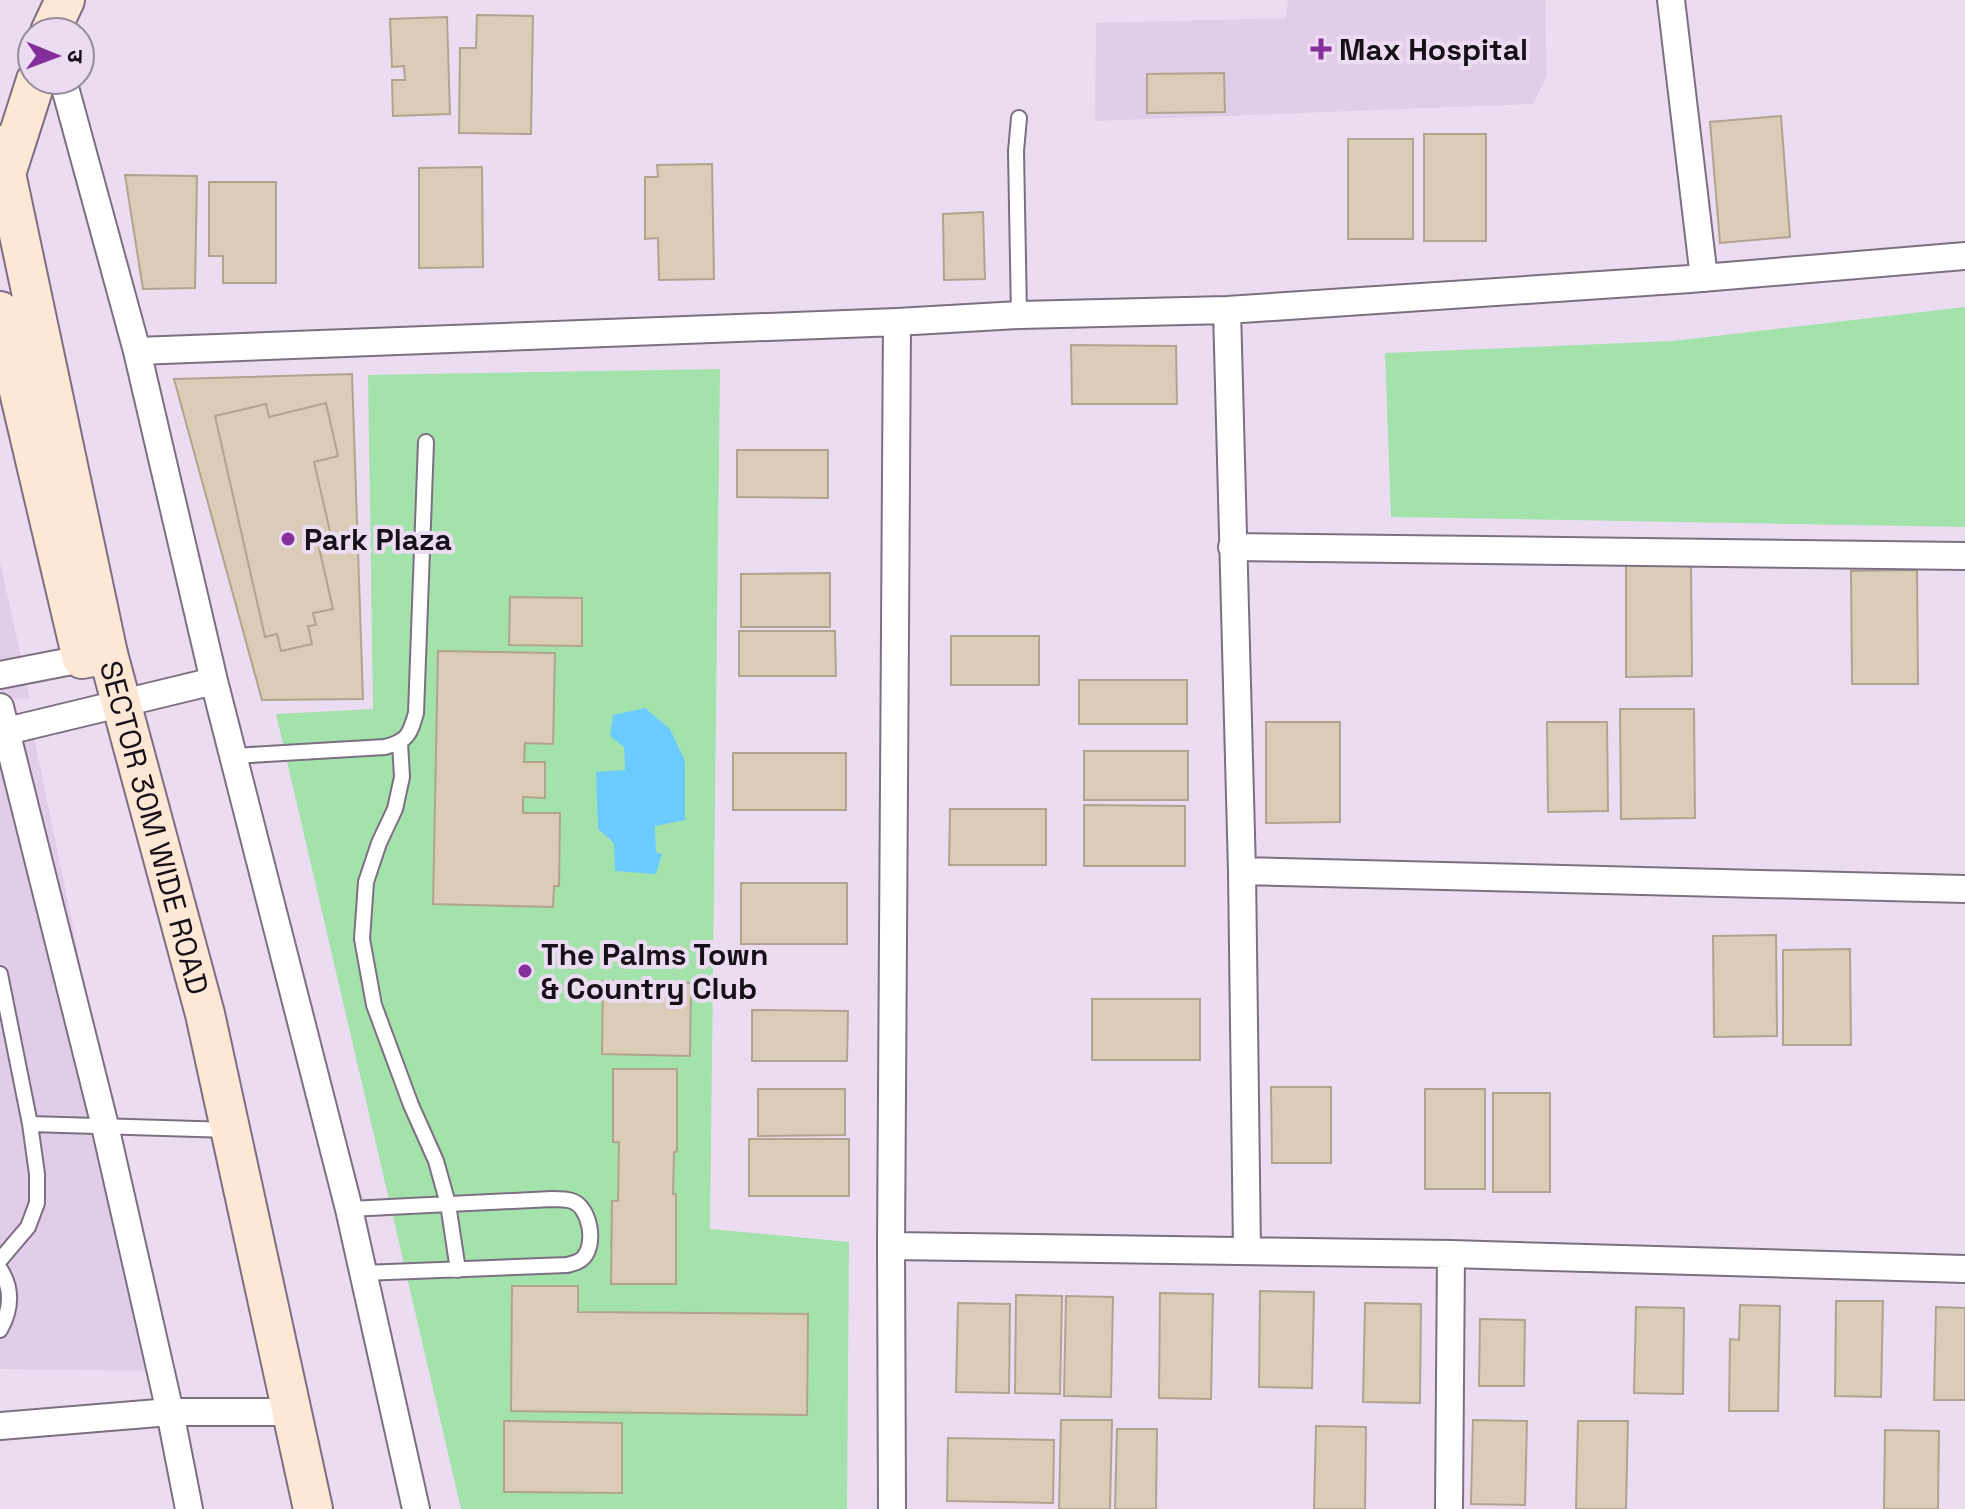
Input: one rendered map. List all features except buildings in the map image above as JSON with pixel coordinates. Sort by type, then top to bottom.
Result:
[{"type":"main road","points":[[3,159],[29,96]]},
{"type":"main road","name":"SECTOR 30M WIDE ROAD","points":[[3,159],[95,656],[121,704],[205,1014],[313,1509]]},
{"type":"main road","points":[[0,311],[95,656]]},
{"type":"street","points":[[1671,0],[1704,278]]},
{"type":"street","points":[[67,96],[137,351],[214,681],[349,1209],[416,1509]]},
{"type":"street","points":[[137,351],[1019,315],[1227,310],[1704,278],[1965,256]]},
{"type":"street","points":[[1227,310],[1242,871],[1247,1251]]},
{"type":"street","points":[[892,1509],[897,322]]},
{"type":"street","points":[[1232,547],[1965,556]]},
{"type":"street","points":[[0,675],[95,656]]},
{"type":"street","points":[[189,1509],[105,1126],[2,723],[121,704],[214,681]]},
{"type":"street","points":[[1242,871],[1965,889]]},
{"type":"street","points":[[891,1246],[1451,1254],[1965,1269]]},
{"type":"street","points":[[1449,1509],[1451,1254]]},
{"type":"street","points":[[0,1426],[170,1412],[293,1412]]},
{"type":"lane","points":[[1019,118],[1016,151],[1019,315]]},
{"type":"lane","points":[[233,756],[385,747],[400,743],[411,731],[416,713],[426,442]]},
{"type":"lane","points":[[400,743],[402,777],[395,809],[366,882],[362,939],[374,1005],[411,1105],[436,1161],[448,1204],[458,1270]]},
{"type":"lane","points":[[0,974],[37,1174],[37,1203],[28,1227],[0,1260]]},
{"type":"lane","points":[[30,1124],[231,1130]]},
{"type":"lane","points":[[349,1209],[552,1199],[571,1200],[582,1207],[587,1219],[590,1242],[587,1254],[580,1261],[567,1265],[363,1273]]},
{"type":"lane","points":[[0,1269],[10,1295],[8,1313],[0,1330]]},
{"type":"shaded area","name":"Max Hospital","points":[[1288,0],[1545,0],[1547,76],[1533,104],[1095,121],[1096,23],[1286,18]]},
{"type":"shaded area","points":[[0,561],[30,699],[0,698]]},
{"type":"shaded area","points":[[0,716],[30,717],[164,1371],[0,1369]]},
{"type":"green space","points":[[1965,307],[1965,527],[1391,517],[1385,353],[1673,341]]},
{"type":"green space","name":"The Palms Town & Country Club","points":[[720,369],[710,1229],[849,1242],[847,1509],[461,1509],[276,714],[373,709],[368,375]]},
{"type":"water","points":[[645,708],[670,729],[685,761],[685,820],[655,826],[656,852],[662,854],[656,874],[615,871],[614,843],[598,829],[596,772],[625,770],[624,747],[610,736],[613,715]]},
{"type":"place","name":"Max Hospital","points":[[1321,49]]},
{"type":"place","name":"Park Plaza","points":[[288,539]]},
{"type":"place","name":"The Palms Town & Country Club","points":[[525,971]]}]
